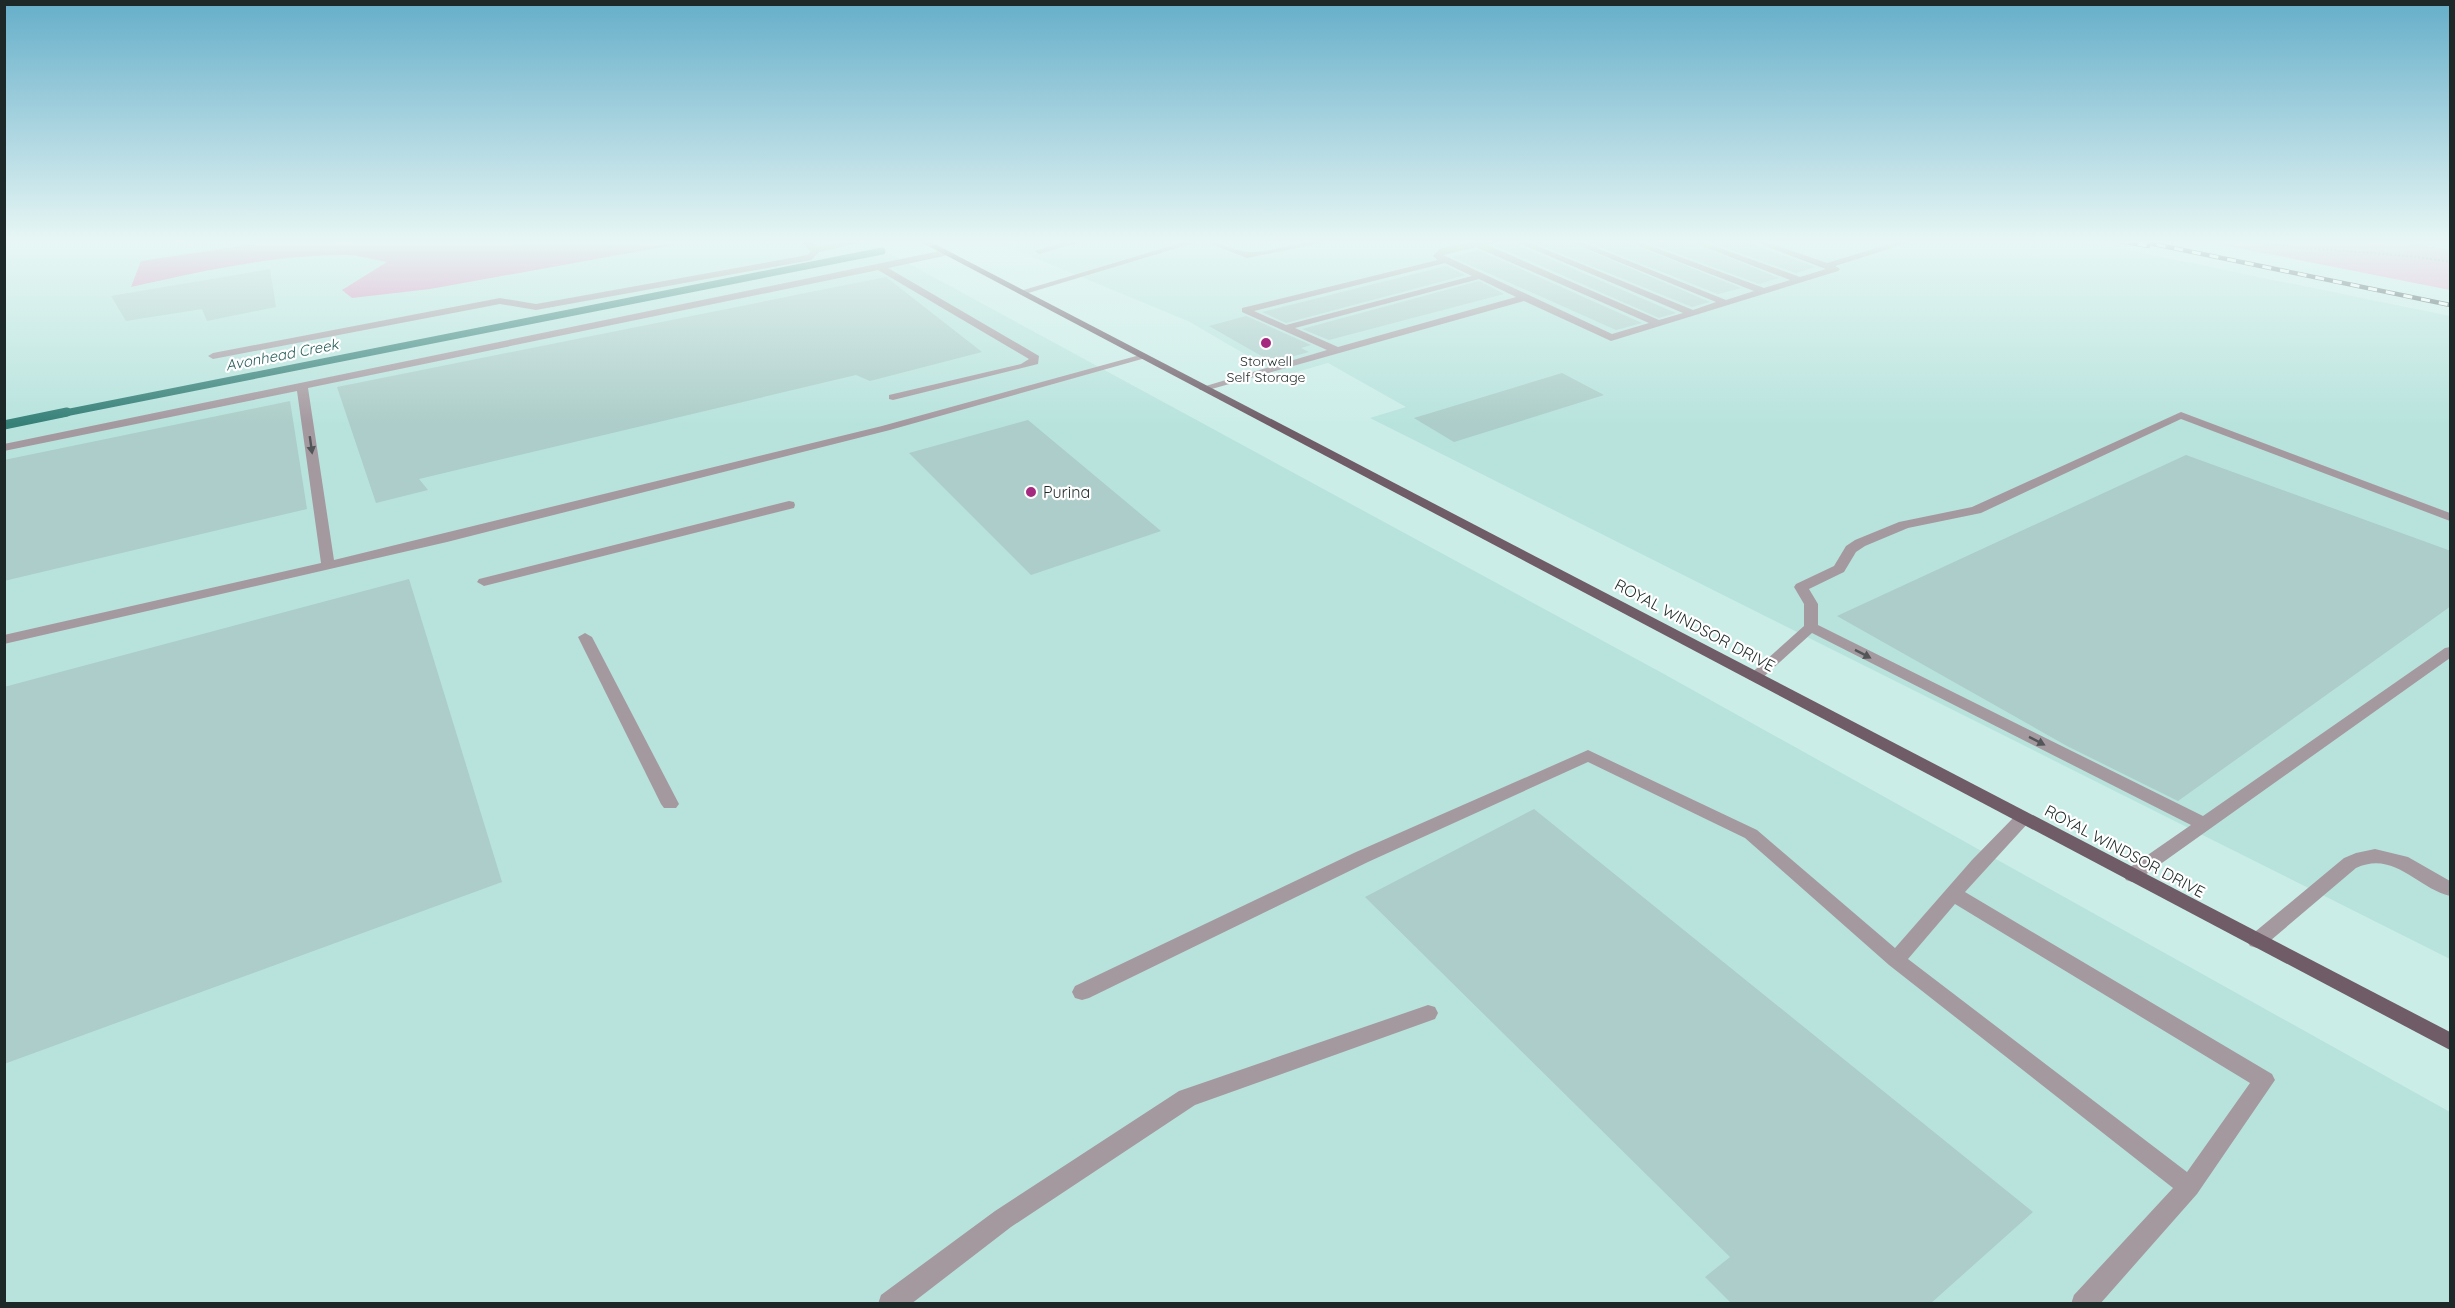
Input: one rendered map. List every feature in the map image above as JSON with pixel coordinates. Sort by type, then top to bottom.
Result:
[{"type":"main road","name":"ROYAL WINDSOR DRIVE","points":[[1041,302],[2451,1042]]},
{"type":"lane","points":[[213,356],[495,302]]},
{"type":"lane","points":[[506,302],[536,307],[563,302]]},
{"type":"lane","points":[[4,448],[713,302]]},
{"type":"lane","points":[[893,397],[1034,362],[1035,358],[940,302]]},
{"type":"lane","points":[[1277,302],[1245,310],[1338,351]]},
{"type":"lane","points":[[1285,327],[1381,302]]},
{"type":"lane","points":[[1204,388],[1508,302]]},
{"type":"lane","points":[[1532,302],[1611,338],[1729,302]]},
{"type":"lane","points":[[1610,302],[1658,323]]},
{"type":"lane","points":[[1666,302],[1693,313]]},
{"type":"lane","points":[[4,640],[328,566],[886,428],[1144,357]]},
{"type":"lane","points":[[302,388],[328,566]]},
{"type":"lane","points":[[1755,677],[1811,627],[1811,604],[1801,587],[1839,569],[1851,549],[1860,543],[1904,525],[1976,510],[2181,416],[2451,517]]},
{"type":"lane","points":[[484,582],[789,505]]},
{"type":"lane","points":[[1811,627],[2204,824]]},
{"type":"lane","points":[[585,637],[670,804]]},
{"type":"lane","points":[[2132,875],[2451,651]]},
{"type":"lane","points":[[1082,992],[1362,857],[1588,755],[1750,834],[1896,960],[2188,1187]]},
{"type":"lane","points":[[1896,960],[2023,818]]},
{"type":"lane","points":[[2257,941],[2349,863],[2366,855],[2393,858],[2451,888]]},
{"type":"lane","points":[[1953,894],[2264,1080],[2188,1187],[2083,1304]]},
{"type":"lane","points":[[890,1304],[1003,1218],[1186,1098],[1428,1013]]},
{"type":"shaded area","points":[[5,302],[979,302],[1664,674],[2450,1112],[2450,1303],[5,1304]]},
{"type":"shaded area","points":[[1142,302],[2382,302],[2450,316],[2450,959],[1370,418],[1406,407],[1328,363],[1283,376],[1188,321]]},
{"type":"building","points":[[115,302],[275,302],[276,307],[207,321],[202,309],[126,321]]},
{"type":"building","points":[[761,302],[918,302],[982,352],[870,381],[856,375],[419,479],[428,490],[376,503],[337,387]]},
{"type":"building","points":[[1302,302],[1365,302],[1286,323],[1262,312]]},
{"type":"building","points":[[1401,302],[1473,302],[1329,340],[1302,329]]},
{"type":"building","points":[[1553,302],[1595,302],[1642,323],[1616,330]]},
{"type":"building","points":[[1623,302],[1650,302],[1676,313],[1659,318]]},
{"type":"building","points":[[1680,302],[1710,302],[1692,307]]},
{"type":"building","name":"Storwell Self Storage","points":[[1246,316],[1311,345],[1301,348],[1309,352],[1272,362],[1209,326]]},
{"type":"building","points":[[1562,373],[1604,395],[1454,442],[1414,418]]},
{"type":"building","points":[[290,401],[307,509],[4,581],[4,460]]},
{"type":"building","name":"Purina","points":[[1028,420],[1161,531],[1031,575],[909,453]]},
{"type":"building","points":[[2186,455],[2451,551],[2451,606],[2178,801],[2067,746],[1837,616]]},
{"type":"building","points":[[409,579],[502,882],[4,1064],[4,687]]},
{"type":"building","points":[[1534,809],[2033,1212],[1930,1304],[1732,1304],[1705,1277],[1730,1257],[1365,897]]},
{"type":"waterway","name":"Avonhead Creek","points":[[60,414],[625,302]]},
{"type":"waterway","name":"Avonhead Creek","points":[[4,425],[67,412]]},
{"type":"railway","points":[[2436,302],[2450,305]]},
{"type":"place","name":"Storwell Self Storage","points":[[1266,343]]},
{"type":"place","name":"Purina","points":[[1031,492]]}]
